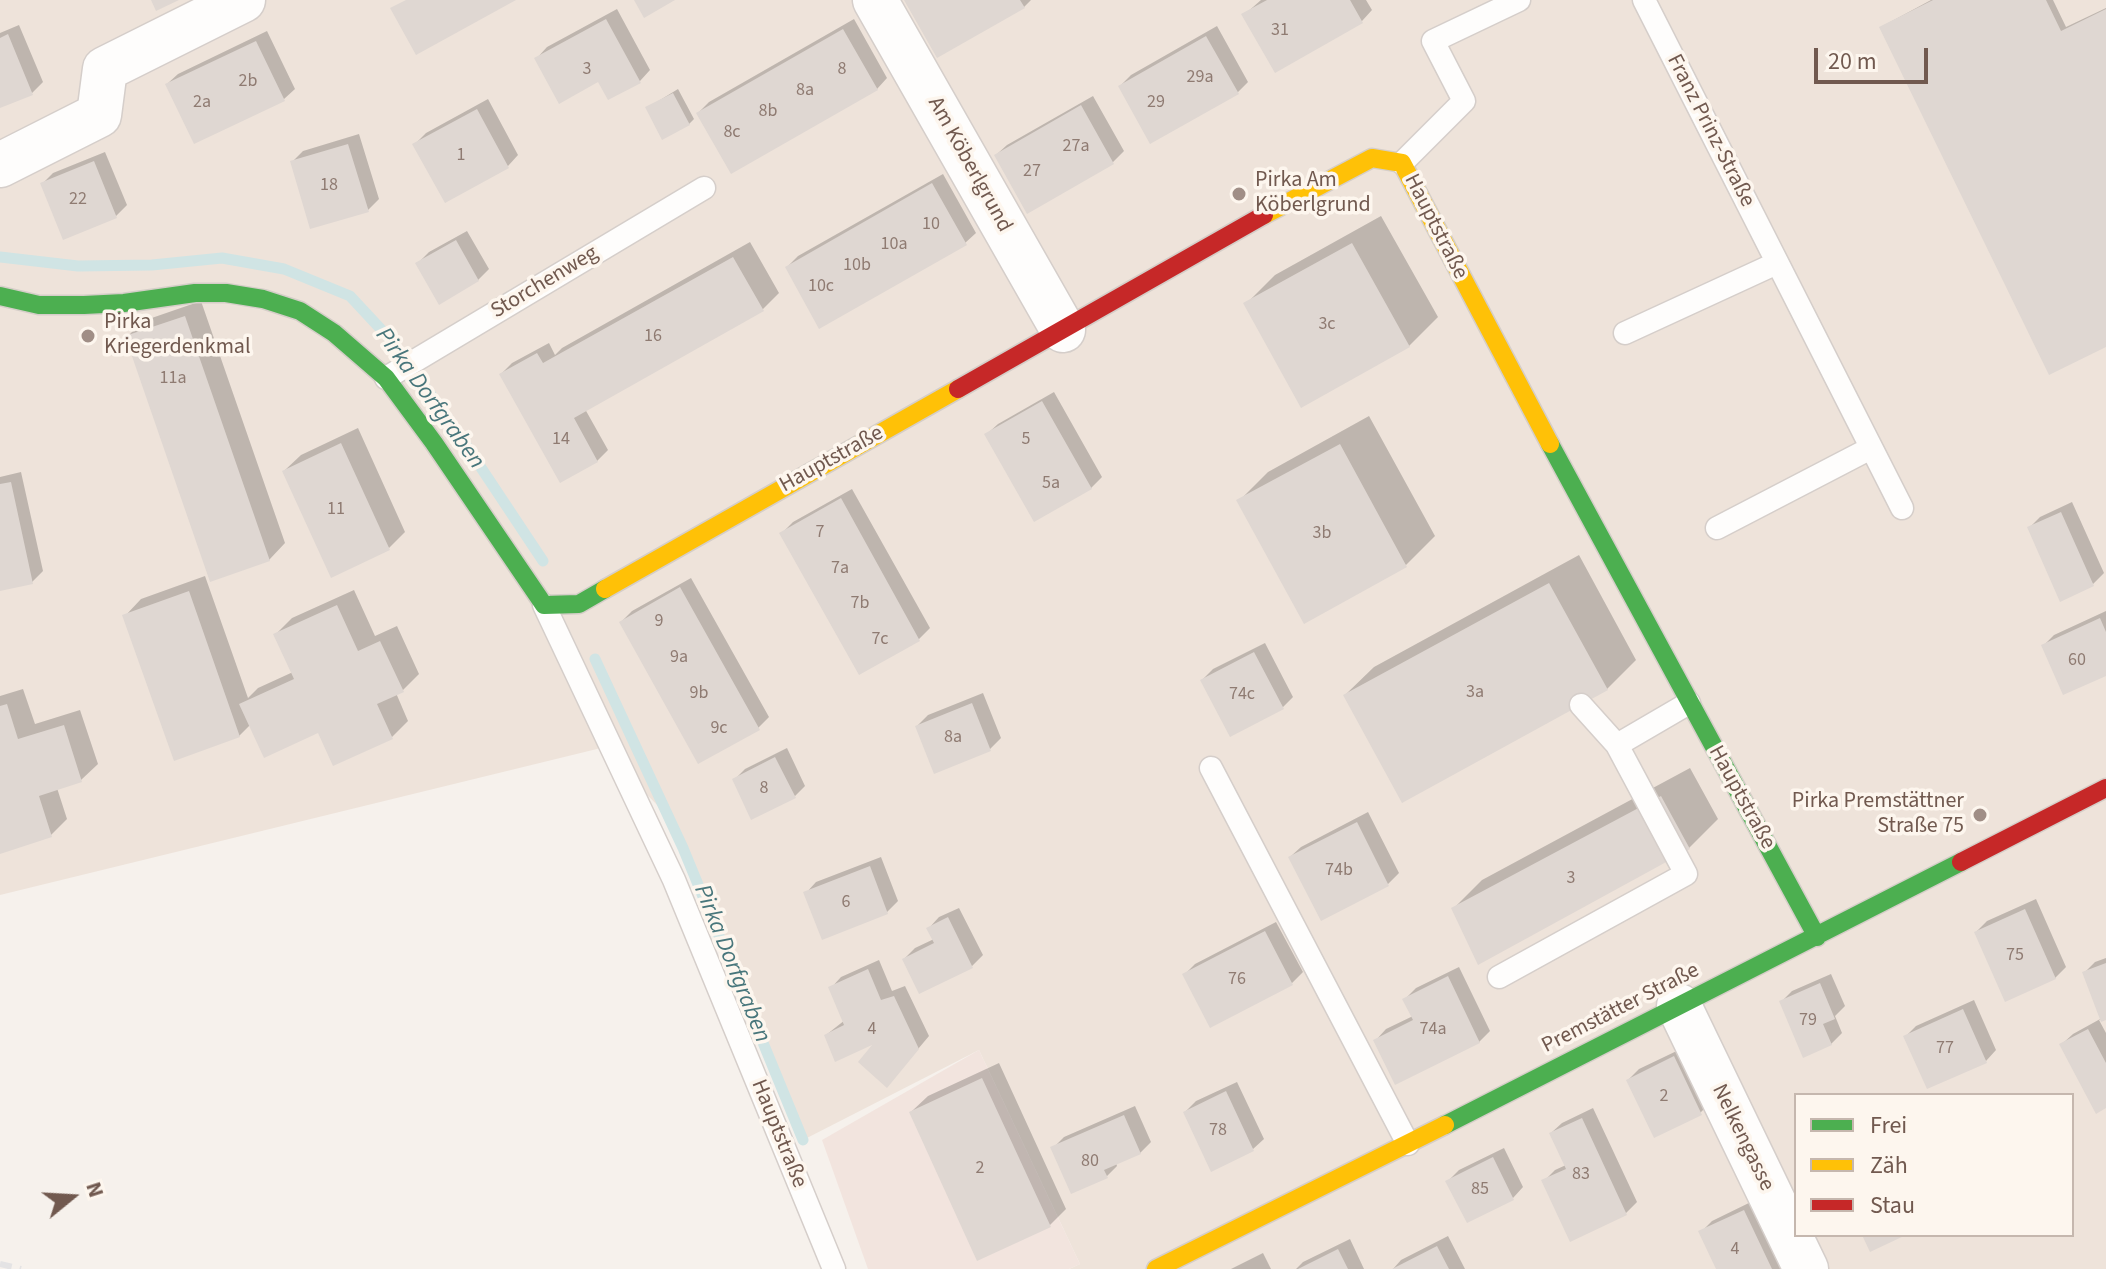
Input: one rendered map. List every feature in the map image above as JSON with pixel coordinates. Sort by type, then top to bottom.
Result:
[{"type":"street","points":[[0,165],[99,115],[105,69],[243,0]]},
{"type":"street","name":"Am Köberlgrund","points":[[875,0],[1063,330]]},
{"type":"street","name":"Hauptstraße","points":[[0,296],[39,305],[84,305],[195,293],[226,293],[263,299],[300,311],[334,333],[386,378],[544,605],[579,604],[1268,213],[1372,158],[1402,163],[1817,937]]},
{"type":"street","name":"Premstätter Straße","points":[[1156,1269],[2106,788]]},
{"type":"street","name":"Nelkengasse","points":[[1679,1006],[1806,1269]]},
{"type":"lane","points":[[1402,163],[1464,101],[1433,41],[1519,0]]},
{"type":"lane","name":"Franz Prinz-Straße","points":[[1644,0],[1902,508]]},
{"type":"lane","name":"Storchenweg","points":[[386,378],[704,188]]},
{"type":"lane","points":[[1625,333],[1777,263]]},
{"type":"lane","points":[[1717,528],[1871,448]]},
{"type":"lane","name":"Hauptstraße","points":[[544,605],[674,880],[834,1269]]},
{"type":"lane","points":[[1617,745],[1689,703]]},
{"type":"lane","points":[[1499,977],[1686,874],[1617,745],[1581,705]]},
{"type":"lane","points":[[1211,768],[1408,1144]]},
{"type":"shaded area","points":[[0,0],[2106,0],[2106,1269],[1069,1269],[1080,1264],[979,1050],[803,1140],[664,812],[601,748],[0,895]]},
{"type":"shaded area","points":[[979,1050],[1080,1264],[1069,1269],[868,1269],[822,1140]]},
{"type":"building","points":[[151,0],[179,0],[156,11]]},
{"type":"building","points":[[406,0],[516,0],[416,55],[390,8]]},
{"type":"building","points":[[634,0],[675,0],[644,18]]},
{"type":"building","points":[[904,0],[1020,0],[1025,8],[937,58]]},
{"type":"building","points":[[1267,0],[1350,0],[1363,23],[1275,73],[1241,14]]},
{"type":"building","points":[[1933,0],[2046,0],[2061,31],[2106,9],[2106,347],[2049,375],[1879,27]]},
{"type":"building","points":[[606,19],[641,83],[608,100],[598,82],[559,104],[534,58]]},
{"type":"building","points":[[843,29],[878,90],[731,174],[696,113]]},
{"type":"building","points":[[8,34],[33,95],[0,108],[0,38]]},
{"type":"building","points":[[1206,36],[1239,94],[1150,144],[1118,86]]},
{"type":"building","points":[[256,41],[285,101],[194,144],[165,84]]},
{"type":"building","points":[[673,93],[690,125],[662,140],[645,107]]},
{"type":"building","points":[[1081,105],[1114,164],[1027,214],[994,155]]},
{"type":"building","points":[[477,109],[509,168],[445,203],[412,144]]},
{"type":"building","points":[[348,144],[369,212],[310,229],[290,161]]},
{"type":"building","points":[[94,161],[117,218],[63,240],[40,183]]},
{"type":"building","points":[[932,183],[967,245],[819,329],[785,267]]},
{"type":"building","points":[[456,240],[479,281],[439,305],[415,263]]},
{"type":"building","points":[[1352,243],[1410,347],[1301,408],[1243,303]]},
{"type":"building","points":[[733,257],[764,311],[574,418],[598,462],[560,483],[499,374],[537,353],[543,363]]},
{"type":"building","points":[[185,316],[270,561],[210,582],[125,336]]},
{"type":"building","points":[[1042,401],[1092,489],[1034,522],[984,434]]},
{"type":"building","points":[[341,443],[390,550],[331,578],[282,471]]},
{"type":"building","points":[[1340,444],[1407,567],[1304,624],[1236,500]]},
{"type":"building","points":[[11,482],[33,584],[0,591],[0,484]]},
{"type":"building","points":[[841,498],[920,641],[859,675],[779,533]]},
{"type":"building","points":[[2061,512],[2094,586],[2060,602],[2027,527]]},
{"type":"building","points":[[1549,583],[1608,690],[1402,803],[1343,695]]},
{"type":"building","points":[[680,587],[760,730],[698,764],[619,622]]},
{"type":"building","points":[[189,591],[240,737],[174,761],[122,615]]},
{"type":"building","points":[[337,605],[358,651],[380,641],[404,692],[377,704],[393,739],[333,766],[318,733],[264,758],[239,704],[294,679],[273,634]]},
{"type":"building","points":[[2100,618],[2106,632],[2106,676],[2063,695],[2041,645]]},
{"type":"building","points":[[1254,652],[1284,709],[1230,737],[1200,680]]},
{"type":"building","points":[[972,703],[991,751],[934,774],[915,726]]},
{"type":"building","points":[[7,704],[18,739],[64,725],[82,782],[39,796],[52,837],[0,854],[0,706]]},
{"type":"building","points":[[775,757],[796,798],[751,820],[732,779]]},
{"type":"building","points":[[1661,796],[1690,849],[1478,965],[1451,908]]},
{"type":"building","points":[[1357,822],[1389,886],[1321,921],[1288,857]]},
{"type":"building","points":[[870,866],[888,914],[822,940],[803,892]]},
{"type":"building","points":[[2025,909],[2056,979],[2005,1002],[1974,932]]},
{"type":"building","points":[[948,917],[973,968],[919,994],[902,959],[934,943],[926,928]]},
{"type":"building","points":[[1265,931],[1293,985],[1210,1028],[1182,974]]},
{"type":"building","points":[[2106,963],[2106,1020],[2101,1022],[2082,972]]},
{"type":"building","points":[[868,969],[881,1000],[894,996],[919,1049],[887,1088],[858,1062],[872,1045],[835,1062],[824,1035],[844,1025],[828,987]]},
{"type":"building","points":[[1448,976],[1480,1043],[1395,1085],[1373,1040],[1413,1020],[1402,999]]},
{"type":"building","points":[[1820,983],[1835,1019],[1823,1024],[1832,1045],[1803,1058],[1779,1001]]},
{"type":"building","points":[[1963,1009],[1987,1063],[1927,1089],[1903,1036]]},
{"type":"building","points":[[2088,1029],[2106,1063],[2106,1108],[2096,1114],[2059,1044]]},
{"type":"building","points":[[1674,1056],[1702,1115],[1654,1138],[1626,1080]]},
{"type":"building","points":[[982,1078],[1051,1227],[977,1261],[909,1112]]},
{"type":"building","points":[[1226,1091],[1254,1151],[1211,1172],[1183,1112]]},
{"type":"building","points":[[1124,1115],[1141,1154],[1104,1170],[1108,1178],[1071,1194],[1050,1147]]},
{"type":"building","points":[[1582,1118],[1627,1215],[1570,1242],[1541,1180],[1566,1169],[1549,1133]]},
{"type":"building","points":[[1493,1157],[1514,1200],[1467,1223],[1445,1181]]},
{"type":"building","points":[[1744,1210],[1772,1269],[1716,1269],[1698,1231]]},
{"type":"building","points":[[1863,1237],[1902,1237],[1870,1252]]},
{"type":"building","points":[[1437,1246],[1449,1269],[1392,1269]]},
{"type":"building","points":[[1338,1249],[1348,1269],[1298,1269]]},
{"type":"waterway","name":"Pirka Dorfgraben","points":[[0,257],[78,266],[152,265],[222,258],[284,269],[350,296],[390,339],[452,424],[543,561]]},
{"type":"waterway","name":"Pirka Dorfgraben","points":[[595,659],[683,848],[803,1140]]},
{"type":"railway","points":[[0,1264],[21,1269]]},
{"type":"traffic: fast","points":[[0,296],[39,305],[84,305],[195,293],[226,293],[263,299],[300,311],[334,333],[386,378],[544,605],[579,604],[605,589]]},
{"type":"traffic: fast","points":[[1550,444],[1817,937]]},
{"type":"traffic: fast","points":[[1445,1125],[1961,862]]},
{"type":"traffic: slow","points":[[1264,215],[1372,158],[1402,163],[1550,444]]},
{"type":"traffic: slow","points":[[605,589],[958,389]]},
{"type":"traffic: slow","points":[[1156,1269],[1445,1125]]},
{"type":"traffic: jam","points":[[958,389],[1264,215]]},
{"type":"traffic: jam","points":[[1961,862],[2106,788]]},
{"type":"place","name":"Pirka Am Köberlgrund","points":[[1239,194]]},
{"type":"place","name":"Pirka Kriegerdenkmal","points":[[88,336]]},
{"type":"place","name":"Pirka Premstättner Straße 75","points":[[1980,815]]}]
